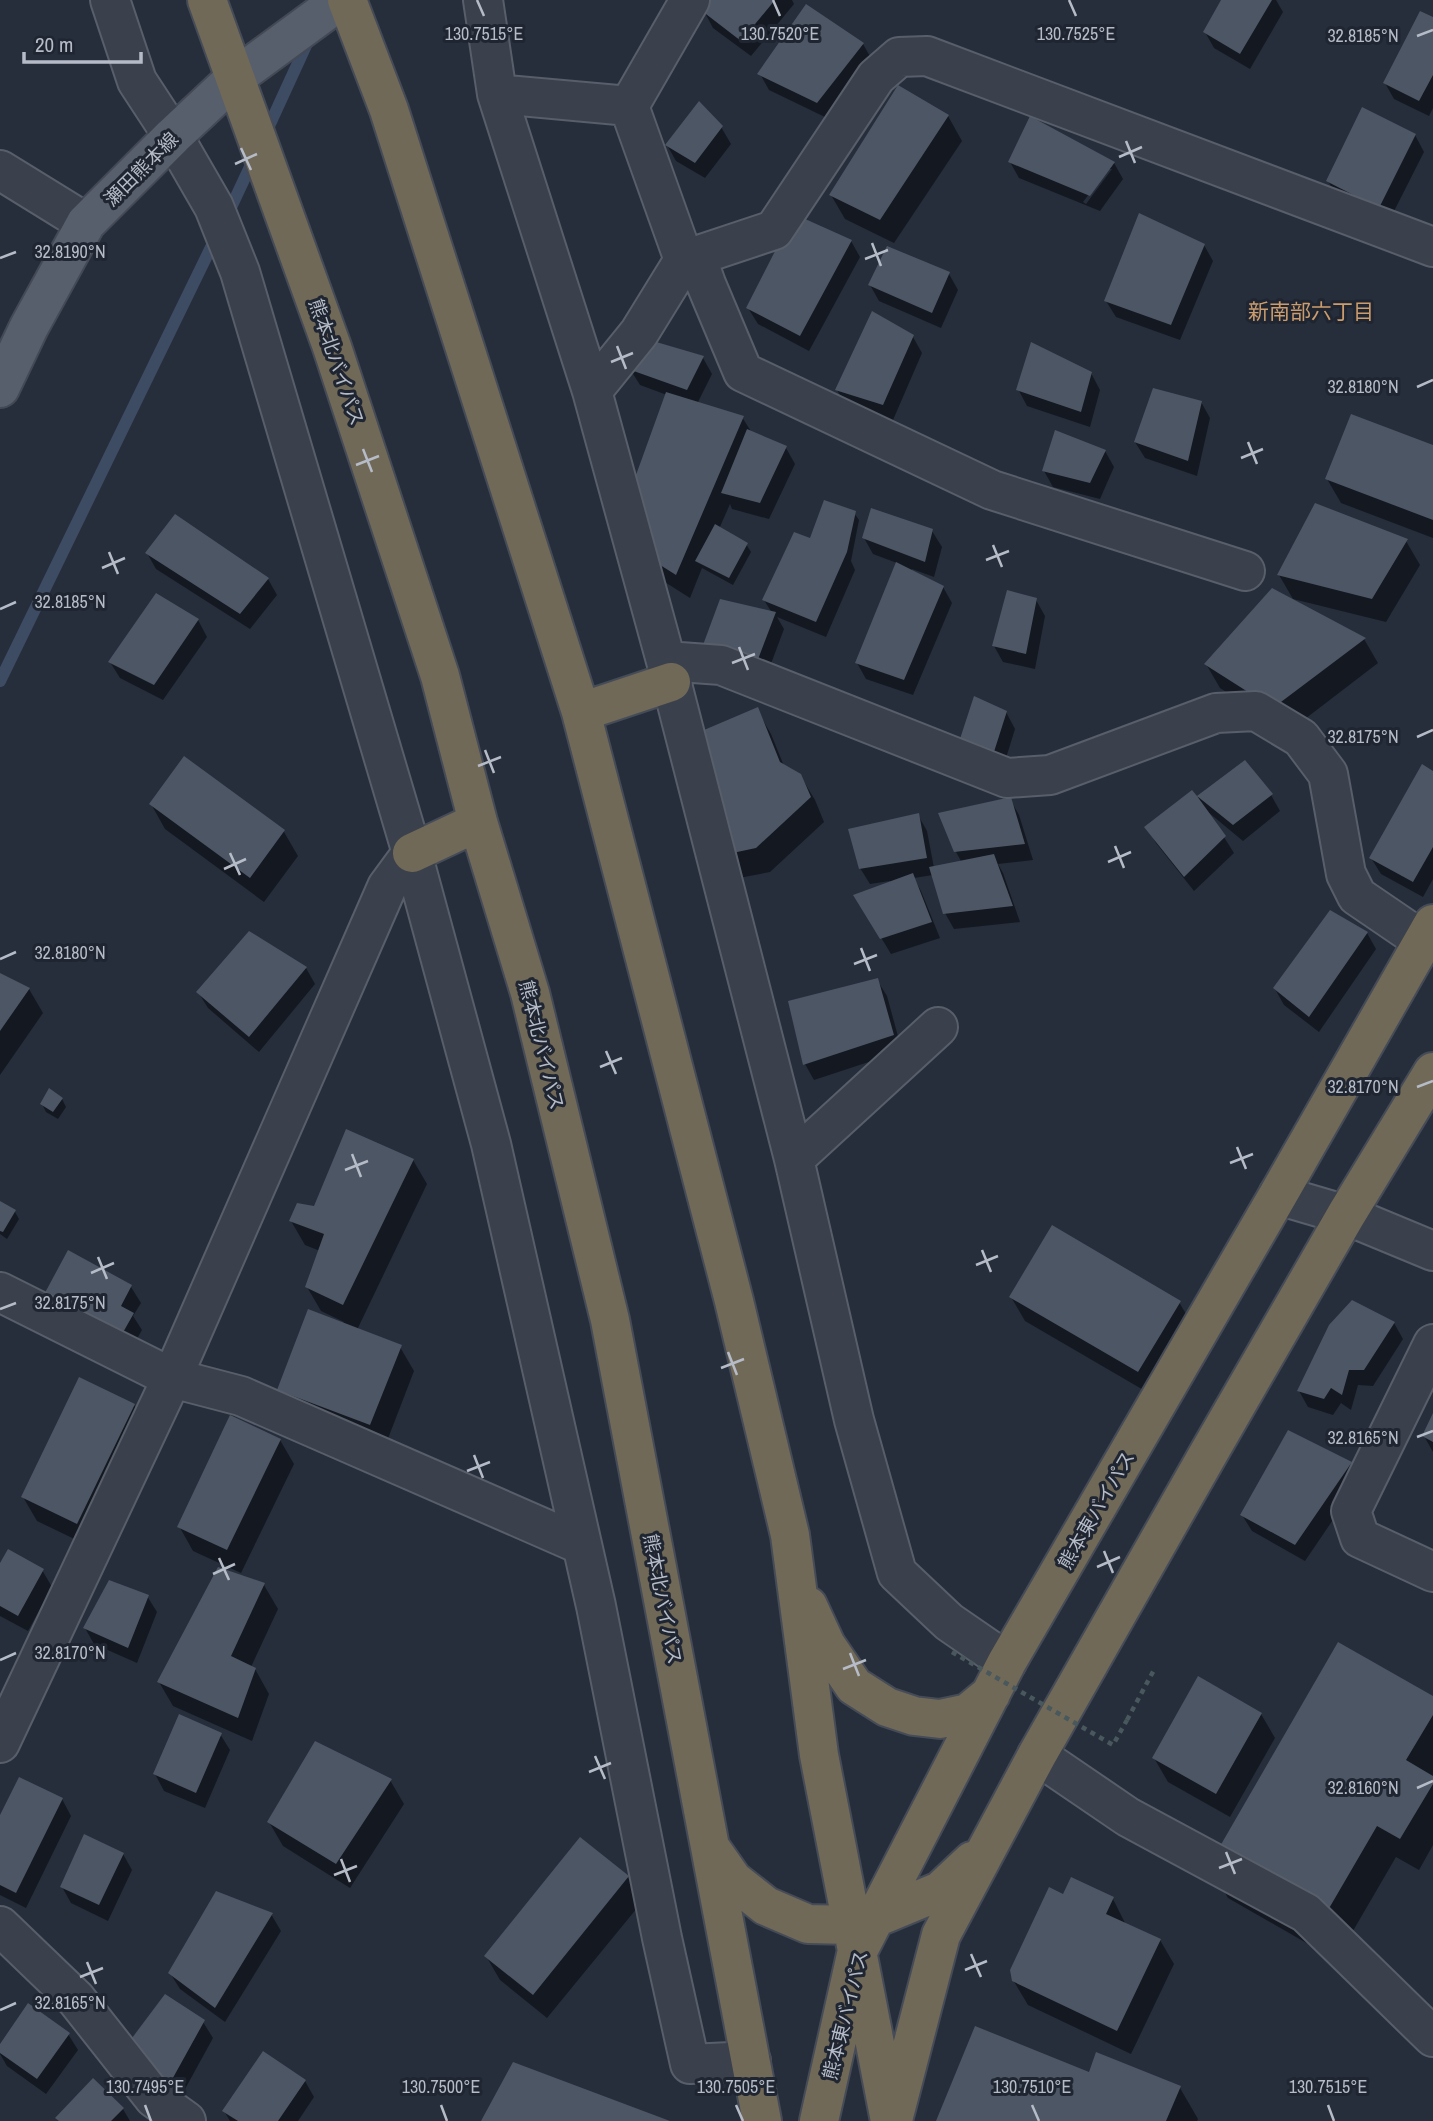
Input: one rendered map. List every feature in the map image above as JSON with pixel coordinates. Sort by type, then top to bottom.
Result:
[{"type":"highway","name":"熊本北バイパス","points":[[208,0],[332,347],[432,650],[478,822],[530,993],[610,1320],[762,2121]]},
{"type":"highway","points":[[344,0],[390,110],[581,712],[730,1287],[790,1535],[818,1755],[861,1933],[892,2121]]},
{"type":"highway","points":[[581,712],[669,671]]},
{"type":"highway","points":[[412,853],[478,822]]},
{"type":"highway","name":"熊本東バイパス","points":[[819,2121],[861,1933],[999,1678],[1428,932]]},
{"type":"highway","points":[[892,2121],[940,1935],[1037,1755],[1346,1215],[1433,1072]]},
{"type":"highway","points":[[796,1579],[826,1645],[847,1676],[855,1686],[887,1707],[914,1716],[940,1719],[968,1713],[999,1678]]},
{"type":"highway","points":[[710,1848],[733,1880],[766,1906],[808,1924],[861,1933],[940,1891],[991,1842]]},
{"type":"main road","name":"瀬田熊本線","points":[[0,388],[29,327],[86,223],[236,77],[344,0]]},
{"type":"street","points":[[110,0],[137,81],[214,207],[240,272],[412,853],[491,1144],[596,1606],[690,2064],[751,2061]]},
{"type":"street","points":[[482,0],[497,94],[592,391],[669,671],[794,1160],[854,1420],[897,1573],[949,1622],[999,1678]]},
{"type":"street","points":[[629,106],[691,0]]},
{"type":"street","points":[[592,391],[639,333],[690,258],[774,230],[876,77],[899,57],[927,56],[1433,247]]},
{"type":"street","points":[[497,94],[629,106]]},
{"type":"street","points":[[629,106],[690,258],[706,284],[743,372],[992,490],[1245,571]]},
{"type":"street","points":[[0,170],[86,223]]},
{"type":"street","points":[[669,671],[722,665],[1007,778],[1050,775],[1216,713],[1256,711],[1301,737],[1328,774],[1346,874],[1357,896],[1428,932]]},
{"type":"street","points":[[0,1743],[172,1378],[387,887],[412,853]]},
{"type":"street","points":[[794,1160],[939,1027]]},
{"type":"street","points":[[1279,1195],[1346,1215],[1433,1251]]},
{"type":"street","points":[[0,1292],[172,1378],[241,1395],[582,1545]]},
{"type":"street","points":[[1433,1344],[1351,1511],[1360,1538],[1433,1572]]},
{"type":"street","points":[[1037,1755],[1128,1817],[1306,1913],[1433,2037]]},
{"type":"street","points":[[0,1926],[76,1999],[154,2098],[186,2121]]},
{"type":"path","points":[[952,1653],[1113,1745],[1155,1668]]},
{"type":"building","points":[[711,0],[775,0],[741,41],[702,11]]},
{"type":"building","points":[[1221,0],[1272,0],[1240,54],[1203,32]]},
{"type":"building","points":[[806,4],[864,43],[817,103],[757,74]]},
{"type":"building","points":[[1420,11],[1433,17],[1433,75],[1419,101],[1383,83]]},
{"type":"building","points":[[898,85],[949,115],[880,220],[829,195]]},
{"type":"building","points":[[699,101],[723,126],[695,163],[665,145]]},
{"type":"building","points":[[1362,107],[1416,134],[1379,208],[1326,181]]},
{"type":"building","points":[[1030,116],[1115,162],[1090,196],[1008,162]]},
{"type":"building","points":[[1139,213],[1205,244],[1171,325],[1104,301]]},
{"type":"building","points":[[794,214],[852,240],[800,336],[746,308]]},
{"type":"building","points":[[887,246],[950,272],[932,313],[868,285]]},
{"type":"building","points":[[872,311],[914,335],[883,405],[835,390]]},
{"type":"building","points":[[646,339],[704,356],[687,390],[628,369]]},
{"type":"building","points":[[1031,342],[1092,372],[1081,412],[1016,390]]},
{"type":"building","points":[[1153,388],[1202,401],[1188,461],[1134,442]]},
{"type":"building","points":[[666,392],[744,416],[676,575],[614,536]]},
{"type":"building","points":[[1351,414],[1433,445],[1433,520],[1325,479]]},
{"type":"building","points":[[747,429],[787,446],[760,503],[721,493]]},
{"type":"building","points":[[1055,430],[1106,450],[1090,483],[1042,471]]},
{"type":"building","points":[[824,500],[856,511],[847,552],[816,622],[762,600],[794,532],[810,538]]},
{"type":"building","points":[[1315,503],[1408,539],[1372,599],[1277,575]]},
{"type":"building","points":[[871,508],[933,529],[925,562],[862,538]]},
{"type":"building","points":[[175,514],[269,578],[240,614],[145,553]]},
{"type":"building","points":[[715,524],[748,543],[729,578],[695,561]]},
{"type":"building","points":[[896,562],[944,586],[904,680],[855,663]]},
{"type":"building","points":[[1272,588],[1366,638],[1273,708],[1204,664]]},
{"type":"building","points":[[1007,590],[1037,598],[1026,654],[992,646]]},
{"type":"building","points":[[156,593],[199,619],[154,685],[108,662]]},
{"type":"building","points":[[720,599],[776,612],[757,662],[703,645]]},
{"type":"building","points":[[974,696],[1007,711],[993,755],[958,745]]},
{"type":"building","points":[[758,707],[780,762],[801,774],[811,797],[756,848],[723,855],[697,733]]},
{"type":"building","points":[[184,756],[285,830],[250,878],[149,804]]},
{"type":"building","points":[[1245,760],[1273,794],[1233,825],[1197,796]]},
{"type":"building","points":[[1422,764],[1433,771],[1433,847],[1413,882],[1369,858]]},
{"type":"building","points":[[1192,790],[1226,836],[1184,877],[1144,827]]},
{"type":"building","points":[[1011,797],[1025,844],[954,852],[938,813]]},
{"type":"building","points":[[919,813],[927,858],[859,869],[848,829]]},
{"type":"building","points":[[994,854],[1013,906],[943,914],[929,867]]},
{"type":"building","points":[[913,873],[932,922],[880,939],[853,895]]},
{"type":"building","points":[[1330,910],[1368,932],[1309,1017],[1273,988]]},
{"type":"building","points":[[249,931],[307,967],[249,1037],[196,992]]},
{"type":"building","points":[[0,973],[30,988],[0,1031]]},
{"type":"building","points":[[878,978],[894,1035],[803,1065],[788,1001]]},
{"type":"building","points":[[49,1088],[63,1098],[53,1112],[40,1104]]},
{"type":"building","points":[[346,1129],[414,1159],[343,1305],[305,1287],[324,1234],[289,1221],[297,1203],[314,1206]]},
{"type":"building","points":[[0,1201],[16,1210],[3,1232],[0,1231]]},
{"type":"building","points":[[1052,1225],[1181,1301],[1138,1372],[1009,1297]]},
{"type":"building","points":[[68,1250],[132,1285],[121,1306],[134,1313],[117,1343],[40,1302]]},
{"type":"building","points":[[1352,1300],[1395,1322],[1364,1370],[1349,1370],[1342,1395],[1331,1388],[1324,1399],[1297,1391],[1329,1325]]},
{"type":"building","points":[[308,1309],[402,1345],[370,1425],[277,1390]]},
{"type":"building","points":[[79,1377],[135,1404],[77,1524],[21,1497]]},
{"type":"building","points":[[1433,1413],[1433,1442],[1422,1436]]},
{"type":"building","points":[[230,1415],[281,1439],[227,1550],[177,1527]]},
{"type":"building","points":[[1288,1430],[1352,1462],[1295,1545],[1240,1515]]},
{"type":"building","points":[[8,1549],[44,1569],[18,1616],[0,1606],[0,1563]]},
{"type":"building","points":[[218,1567],[265,1583],[231,1656],[256,1668],[238,1718],[157,1682]]},
{"type":"building","points":[[109,1580],[149,1595],[128,1648],[83,1628]]},
{"type":"building","points":[[1338,1642],[1433,1696],[1433,1715],[1406,1760],[1433,1776],[1433,1784],[1400,1839],[1377,1826],[1317,1929],[1208,1867]]},
{"type":"building","points":[[1198,1676],[1262,1713],[1216,1794],[1152,1758]]},
{"type":"building","points":[[179,1714],[222,1733],[196,1793],[153,1774]]},
{"type":"building","points":[[315,1741],[392,1779],[336,1864],[267,1822]]},
{"type":"building","points":[[19,1777],[63,1798],[16,1893],[0,1885],[0,1815]]},
{"type":"building","points":[[84,1834],[124,1853],[99,1905],[60,1887]]},
{"type":"building","points":[[580,1837],[629,1876],[533,1995],[484,1956]]},
{"type":"building","points":[[1071,1877],[1114,1897],[1106,1914],[1161,1939],[1117,2031],[1012,1981],[1010,1970],[1049,1887],[1063,1894]]},
{"type":"building","points":[[216,1891],[273,1913],[215,2008],[168,1973]]},
{"type":"building","points":[[165,1994],[205,2020],[169,2085],[126,2046]]},
{"type":"building","points":[[28,2003],[70,2033],[37,2079],[0,2053],[0,2044]]},
{"type":"building","points":[[975,2026],[1089,2072],[1096,2052],[1181,2086],[1166,2121],[936,2121]]},
{"type":"building","points":[[263,2051],[306,2080],[278,2121],[238,2121],[222,2111]]},
{"type":"building","points":[[513,2062],[670,2121],[481,2121]]},
{"type":"building","points":[[93,2078],[124,2108],[111,2121],[59,2121],[55,2118]]},
{"type":"waterway","points":[[264,137],[309,39]]},
{"type":"waterway","points":[[227,216],[255,156]]},
{"type":"waterway","points":[[0,681],[217,235]]},
{"type":"district","name":"新南部六丁目","points":[[1311,312]]}]
